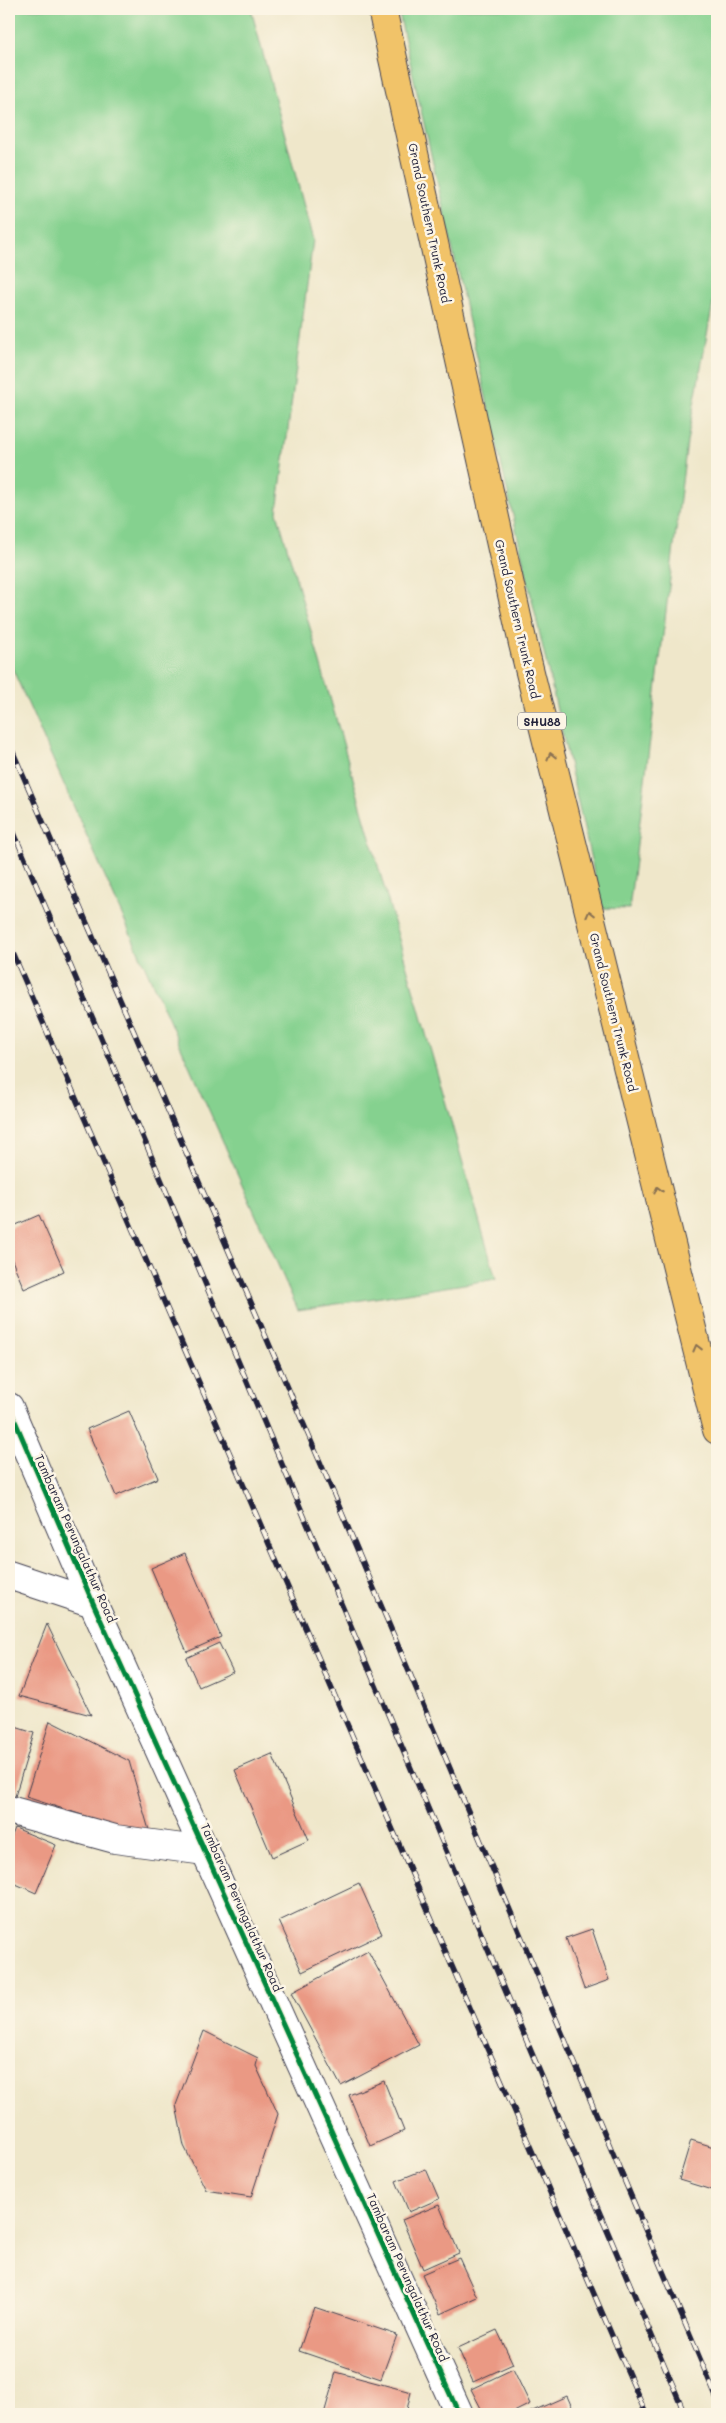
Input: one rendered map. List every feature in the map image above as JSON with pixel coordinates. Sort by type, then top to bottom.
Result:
[{"type":"main road","name":"Grand Southern Trunk Road","points":[[382,9],[523,644],[717,1430]]},
{"type":"street","name":"Tambaram Perungalathur Road","points":[[9,1407],[93,1603],[459,2414]]},
{"type":"street","points":[[9,1575],[93,1603]]},
{"type":"street","points":[[9,1810],[115,1839],[205,1851]]},
{"type":"green space","points":[[9,9],[251,9],[313,240],[277,512],[496,1279],[298,1310],[9,661]]},
{"type":"green space","points":[[398,9],[717,9],[717,281],[687,442],[629,909],[602,908]]},
{"type":"building","points":[[39,1215],[64,1271],[24,1289],[9,1253],[9,1228]]},
{"type":"building","points":[[129,1411],[158,1478],[116,1496],[87,1429]]},
{"type":"building","points":[[185,1553],[221,1637],[187,1652],[151,1568]]},
{"type":"building","points":[[47,1624],[91,1715],[19,1696]]},
{"type":"building","points":[[219,1643],[233,1672],[199,1687],[186,1658]]},
{"type":"building","points":[[50,1721],[129,1761],[151,1837],[26,1797]]},
{"type":"building","points":[[9,1725],[34,1733],[13,1803],[9,1802]]},
{"type":"building","points":[[272,1754],[309,1840],[272,1857],[235,1770]]},
{"type":"building","points":[[15,1828],[56,1845],[36,1893],[9,1881],[9,1843]]},
{"type":"building","points":[[359,1883],[382,1934],[302,1972],[279,1921]]},
{"type":"building","points":[[592,1929],[609,1980],[584,1989],[566,1938]]},
{"type":"building","points":[[368,1951],[419,2045],[341,2086],[291,1993]]},
{"type":"building","points":[[204,2031],[258,2058],[256,2066],[278,2114],[251,2197],[206,2190],[184,2146],[176,2105]]},
{"type":"building","points":[[384,2081],[404,2131],[370,2146],[349,2095]]},
{"type":"building","points":[[691,2140],[717,2148],[717,2183],[715,2191],[679,2180]]},
{"type":"building","points":[[426,2169],[439,2199],[409,2212],[396,2181]]},
{"type":"building","points":[[439,2205],[459,2253],[423,2269],[402,2220]]},
{"type":"building","points":[[459,2258],[477,2297],[440,2314],[422,2274]]},
{"type":"building","points":[[314,2307],[397,2335],[381,2379],[299,2351]]},
{"type":"building","points":[[497,2330],[513,2364],[473,2382],[458,2348]]},
{"type":"building","points":[[513,2369],[530,2404],[510,2414],[484,2414],[471,2389]]},
{"type":"building","points":[[336,2372],[411,2392],[406,2414],[324,2414]]},
{"type":"building","points":[[567,2396],[575,2414],[526,2414]]},
{"type":"railway","points":[[9,743],[330,1485],[717,2399]]},
{"type":"railway","points":[[9,821],[685,2414]]},
{"type":"railway","points":[[9,944],[646,2414]]},
{"type":"cycle path","points":[[9,1407],[93,1603],[459,2414]]}]
